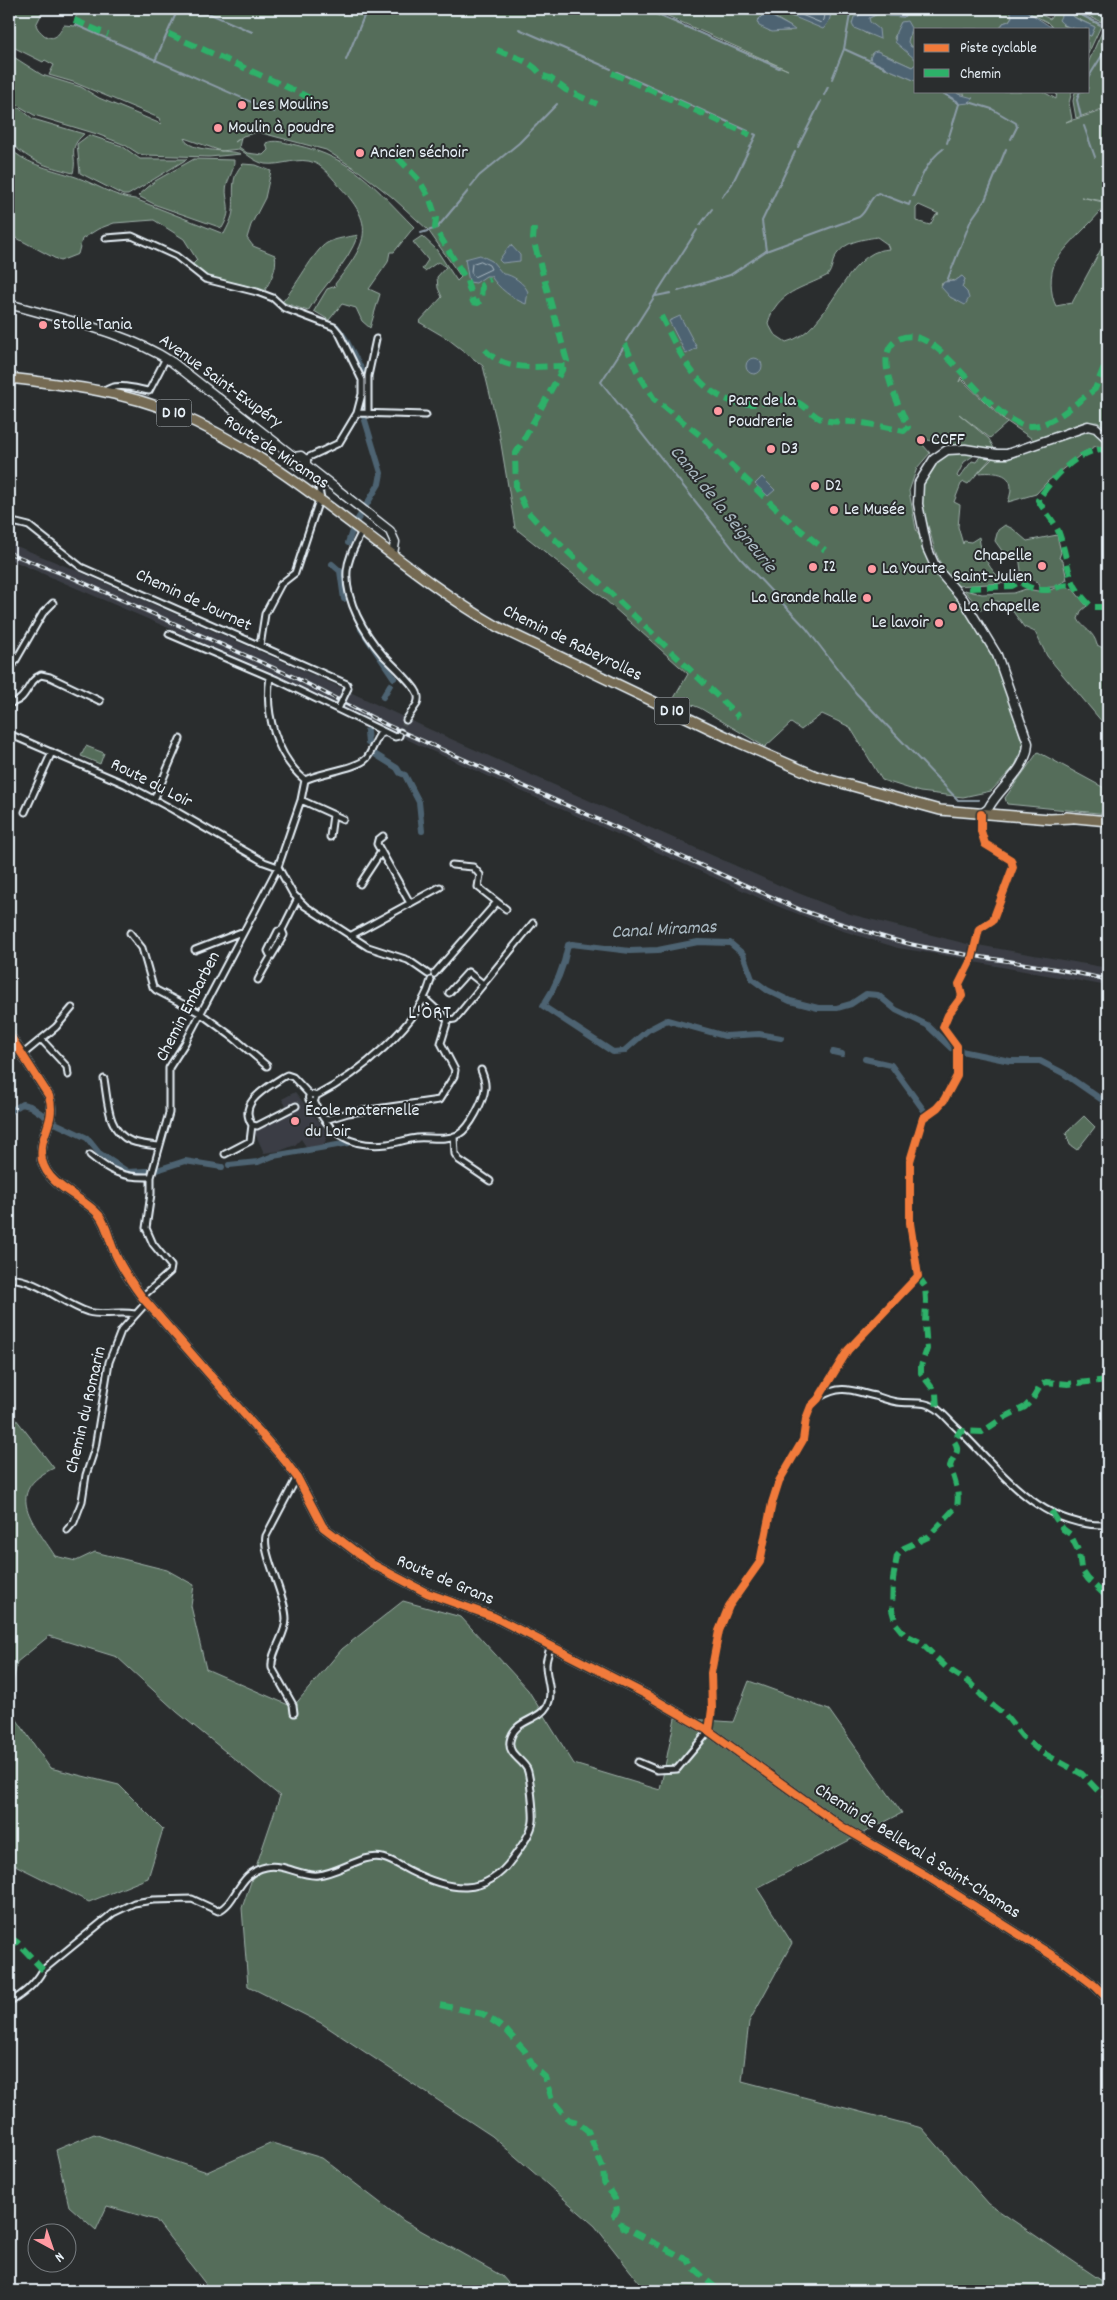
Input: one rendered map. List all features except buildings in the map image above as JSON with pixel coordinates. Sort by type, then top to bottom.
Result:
[{"type":"main road","name":"Route de Miramas","points":[[9,378],[105,391],[166,410],[219,434],[242,446],[444,592]]},
{"type":"main road","name":"Chemin de Rabeyrolles","points":[[444,592],[464,607],[508,632],[775,759],[836,782],[940,810],[1023,812],[1072,818]]},
{"type":"main road","name":"Chemin de Rabeyrolles","points":[[912,803],[1108,821]]},
{"type":"street","points":[[106,238],[132,236],[176,256],[205,278],[273,298],[284,308],[334,327],[340,333],[362,380],[362,394],[357,413],[339,443],[306,462],[317,474],[390,531],[395,542],[393,554]]},
{"type":"street","name":"Avenue Saint-Exupéry","points":[[9,304],[139,343],[166,358],[294,457],[294,463],[300,467],[306,462]]},
{"type":"street","points":[[368,414],[368,376],[376,339]]},
{"type":"street","points":[[105,391],[108,388],[116,387],[149,390],[166,358]]},
{"type":"street","points":[[357,413],[426,415]]},
{"type":"street","points":[[975,945],[979,929],[993,920],[1013,867],[1011,860],[986,844],[981,832],[985,810],[1023,763],[1028,743],[997,655],[971,610],[936,568],[927,548],[917,494],[919,483],[923,474],[941,454],[953,449],[1007,454],[1088,426],[1096,428],[1108,438]]},
{"type":"street","points":[[260,646],[265,614],[281,584],[295,573],[320,501],[317,474]]},
{"type":"street","name":"Chemin de Journet","points":[[9,524],[17,522],[29,526],[81,567],[192,614],[347,684],[348,688],[339,709]]},
{"type":"street","points":[[362,531],[349,559],[347,569],[348,590],[354,609],[364,627],[382,653],[416,690],[418,704],[406,720]]},
{"type":"street","points":[[9,672],[43,613],[53,603]]},
{"type":"street","points":[[169,634],[270,676],[384,733],[395,737],[399,736],[400,732]]},
{"type":"street","points":[[9,704],[22,698],[36,677],[41,675],[50,677],[100,701]]},
{"type":"street","points":[[270,676],[269,701],[272,723],[279,747],[305,780],[319,773],[359,764],[370,754],[380,734],[384,733]]},
{"type":"street","name":"Route du Loir","points":[[9,734],[154,800],[264,862],[278,867]]},
{"type":"street","points":[[154,800],[180,739]]},
{"type":"street","points":[[25,812],[52,752]]},
{"type":"street","name":"Chemin Embarben","points":[[144,1300],[170,1272],[171,1266],[153,1244],[146,1228],[151,1194],[150,1177],[169,1113],[169,1068],[200,1014],[278,867],[301,800],[305,780]]},
{"type":"street","points":[[301,800],[343,819]]},
{"type":"street","points":[[330,837],[333,815]]},
{"type":"street","points":[[383,836],[378,840],[377,844],[410,903]]},
{"type":"street","points":[[360,884],[381,852]]},
{"type":"street","points":[[452,865],[473,867],[480,875],[478,887],[506,909]]},
{"type":"street","points":[[278,867],[294,894],[305,906],[368,947],[408,960],[431,976]]},
{"type":"street","points":[[350,936],[440,887]]},
{"type":"street","points":[[258,980],[270,956],[274,953],[284,935],[282,930],[298,898]]},
{"type":"street","points":[[313,1097],[358,1070],[373,1058],[402,1028],[424,998],[431,976],[497,902]]},
{"type":"street","points":[[448,1020],[459,1016],[533,923]]},
{"type":"street","points":[[195,950],[244,931]]},
{"type":"street","points":[[130,932],[142,948],[153,987],[200,1014],[234,1038],[267,1066]]},
{"type":"street","points":[[638,1762],[657,1770],[677,1769],[709,1731],[712,1709],[711,1673],[719,1632],[729,1606],[760,1562],[772,1503],[777,1488],[803,1440],[806,1419],[811,1406],[818,1399],[848,1350],[918,1276],[910,1223],[912,1150],[923,1118],[937,1108],[944,1100],[957,1076],[957,1046],[943,1027],[962,996],[959,984],[972,958]]},
{"type":"street","points":[[448,993],[468,972],[483,984]]},
{"type":"street","points":[[424,998],[448,1020]]},
{"type":"street","points":[[22,1055],[56,1027],[72,1008]]},
{"type":"street","points":[[325,1120],[348,1113],[439,1100],[454,1076],[455,1070],[441,1043],[448,1020]]},
{"type":"street","name":"Route de Grans","points":[[9,1034],[49,1096],[53,1108],[42,1147],[42,1160],[48,1171],[59,1184],[88,1203],[101,1217],[126,1276],[144,1300],[256,1425],[297,1477],[323,1527],[372,1564],[427,1593],[494,1617],[646,1695],[709,1731]]},
{"type":"street","points":[[41,1039],[67,1067],[68,1075]]},
{"type":"street","points":[[225,1154],[250,1141],[252,1125],[249,1119],[249,1104],[257,1095],[288,1075],[293,1077],[313,1097],[330,1129],[346,1138],[368,1144],[385,1144],[416,1138],[454,1136],[466,1128],[483,1100],[486,1087],[481,1070]]},
{"type":"street","points":[[104,1079],[113,1125],[118,1134],[130,1141],[158,1146]]},
{"type":"street","points":[[252,1125],[257,1126],[296,1106]]},
{"type":"street","points":[[454,1136],[455,1154],[459,1160],[490,1181]]},
{"type":"street","points":[[90,1155],[101,1164],[123,1176],[150,1177]]},
{"type":"street","points":[[9,1278],[18,1279],[53,1293],[86,1311],[98,1314],[122,1312],[135,1314]]},
{"type":"street","name":"Chemin du Romarin","points":[[67,1530],[74,1522],[82,1501],[86,1475],[95,1448],[109,1362],[122,1331],[144,1300]]},
{"type":"street","points":[[818,1399],[833,1390],[844,1388],[897,1402],[926,1403],[942,1414],[984,1455],[1012,1486],[1033,1501],[1065,1519],[1084,1524],[1108,1525]]},
{"type":"street","points":[[294,1712],[293,1705],[272,1668],[271,1662],[281,1640],[286,1619],[272,1565],[264,1544],[266,1536],[297,1477]]},
{"type":"street","points":[[9,2003],[28,1991],[37,1981],[43,1970],[113,1913],[134,1903],[192,1899],[218,1911],[226,1907],[235,1890],[248,1874],[266,1867],[280,1867],[315,1875],[336,1872],[364,1858],[383,1858],[440,1884],[464,1888],[485,1884],[506,1868],[524,1843],[533,1822],[527,1769],[511,1750],[510,1740],[516,1728],[523,1722],[538,1716],[546,1709],[550,1701],[546,1664],[550,1647]]},
{"type":"street","name":"Chemin de Belleval à Saint-Chamas","points":[[709,1731],[842,1827],[924,1875],[1066,1964],[1095,1986],[1108,1999]]},
{"type":"shaded area","points":[[9,543],[75,570],[342,688],[336,704],[277,675],[9,559]]},
{"type":"shaded area","points":[[350,692],[781,886],[850,914],[971,945],[967,959],[898,948],[840,930],[777,906],[423,747],[343,708]]},
{"type":"shaded area","points":[[978,945],[1108,968],[1108,986],[974,962]]},
{"type":"shaded area","name":"École maternelle du Loir","points":[[295,1092],[329,1134],[324,1144],[307,1148],[301,1139],[295,1145],[280,1151],[264,1153],[254,1131],[289,1111],[282,1099]]},
{"type":"green space","name":"Parc de la Poudrerie","points":[[9,9],[37,9],[40,11],[41,15],[36,25],[44,35],[51,38],[58,34],[64,25],[75,26],[78,20],[75,18],[81,9],[642,9],[788,70],[652,9],[775,9],[793,17],[831,13],[831,9],[860,9],[859,16],[862,31],[868,35],[869,18],[882,12],[888,16],[904,17],[909,9],[1010,9],[1012,16],[1009,21],[1003,23],[1000,28],[914,28],[914,47],[911,47],[907,42],[911,33],[901,22],[894,38],[901,47],[914,57],[914,66],[912,67],[877,51],[871,54],[874,63],[914,80],[914,92],[941,92],[956,101],[965,94],[958,94],[956,92],[1044,92],[1056,99],[1057,92],[1072,92],[1069,103],[1072,119],[1066,122],[1108,109],[1108,202],[1081,197],[1107,203],[1056,261],[1052,271],[1051,284],[1052,296],[1056,306],[1072,303],[1108,236],[1108,428],[1097,422],[1081,423],[1034,440],[1006,421],[961,377],[959,382],[961,379],[1007,423],[990,438],[959,414],[989,439],[996,452],[925,439],[923,445],[930,453],[917,468],[909,491],[916,529],[936,572],[947,588],[963,604],[990,643],[1023,745],[1015,766],[991,791],[963,797],[920,792],[882,780],[850,727],[822,714],[801,730],[791,723],[765,747],[700,708],[674,698],[688,674],[603,598],[515,528],[499,432],[483,366],[448,339],[419,322],[442,297],[438,288],[437,277],[446,267],[438,262],[425,271],[422,269],[428,260],[413,242],[422,236],[436,249],[457,281],[461,277],[428,230],[392,197],[360,172],[326,150],[258,132],[243,136],[235,142],[241,138],[239,147],[247,153],[263,155],[268,150],[266,143],[277,141],[316,151],[333,158],[349,166],[375,187],[414,227],[394,252],[390,252],[388,262],[369,289],[380,294],[370,328],[362,321],[356,308],[342,304],[329,320],[314,311],[327,289],[336,286],[335,284],[360,247],[363,236],[363,225],[359,214],[352,201],[332,177],[315,163],[309,161],[265,164],[254,160],[239,149],[222,151],[241,154],[209,157],[139,154],[125,145],[97,134],[34,115],[9,100],[9,96],[16,93],[17,88],[9,78],[9,54],[42,75],[81,87],[99,98],[161,124],[159,118],[73,82],[49,75],[54,65],[45,60],[43,62],[9,45]],"holes":[[[769,14],[791,27],[790,31],[769,31],[765,27]],[[184,138],[221,151],[201,148],[187,143]],[[919,205],[939,214],[936,215],[930,225],[916,221],[916,208]],[[877,237],[887,244],[889,249],[874,253],[860,263],[848,276],[815,323],[802,335],[786,342],[774,334],[768,323],[772,312],[784,297],[828,275],[835,257],[848,244]],[[962,276],[965,279],[962,287],[967,292],[965,304],[950,297],[941,284],[950,280],[955,281]]]},
{"type":"green space","points":[[1022,9],[1029,9],[1050,19],[1056,9],[1069,9],[1101,26],[1090,50],[1090,36],[1095,27],[1072,16],[1062,25],[1070,28],[1053,28],[1047,22]]},
{"type":"green space","points":[[1074,9],[1107,9],[1101,22]]},
{"type":"green space","points":[[1108,18],[1108,107],[1076,118],[1073,101],[1075,92],[1090,92],[1090,58]]},
{"type":"green space","points":[[9,105],[21,109],[33,119],[84,134],[75,144],[73,173],[39,162],[25,155],[9,142]]},
{"type":"green space","points":[[89,135],[122,146],[140,159],[187,159],[128,195],[123,195],[80,173],[77,144]]},
{"type":"green space","points":[[9,148],[33,163],[76,177],[112,193],[135,199],[224,234],[232,214],[234,180],[239,169],[243,164],[256,165],[271,171],[265,198],[251,225],[247,238],[253,246],[275,255],[274,270],[269,283],[264,292],[203,274],[192,265],[197,260],[184,239],[154,220],[114,223],[98,229],[82,239],[78,254],[60,261],[9,234]]},
{"type":"green space","points":[[194,159],[234,160],[233,170],[226,190],[228,214],[222,228],[156,205],[138,196],[155,181]]},
{"type":"green space","points":[[358,235],[348,256],[308,311],[282,302],[322,247],[334,240]]},
{"type":"green space","points":[[1085,429],[1099,434],[1104,440],[1106,447],[1096,446],[1084,452],[1048,481],[1036,494],[1008,502],[1011,486],[1006,477],[994,473],[978,473],[995,456]]},
{"type":"green space","points":[[953,451],[976,454],[964,462],[957,476],[959,478],[972,461],[976,462],[981,455],[992,457],[968,484],[964,482],[961,484],[954,502],[960,505],[958,527],[963,544],[964,541],[971,542],[979,537],[987,562],[1005,583],[956,586],[937,555],[920,502],[921,486],[933,465]]},
{"type":"green space","points":[[1005,525],[1027,541],[1057,535],[1061,552],[1059,558],[1063,561],[1067,580],[1054,587],[1039,588],[1039,583],[1031,579],[1022,578],[1019,556],[1005,555],[995,541],[998,530]]},
{"type":"green space","points":[[1061,586],[1073,589],[1087,606],[1081,611],[1078,619],[1091,633],[1097,645],[1105,649],[1108,657],[1108,729],[1047,656],[1035,632],[1024,627],[1009,606],[997,601],[981,610],[964,590],[982,594],[1014,593],[1026,589],[1044,592]]},
{"type":"green space","points":[[86,746],[104,753],[100,764],[81,756]]},
{"type":"green space","points":[[1038,752],[1108,790],[1108,814],[1007,804],[1005,798]]},
{"type":"green space","points":[[1084,1116],[1095,1127],[1077,1150],[1070,1145],[1066,1133]]},
{"type":"green space","points":[[9,1410],[54,1468],[38,1477],[29,1487],[26,1498],[27,1509],[32,1520],[55,1556],[76,1561],[95,1552],[167,1570],[194,1585],[191,1606],[206,1669],[293,1707],[342,1649],[403,1601],[461,1617],[528,1690],[574,1764],[660,1790],[675,1718],[733,1722],[749,1681],[829,1710],[902,1813],[757,1888],[792,1943],[749,2022],[742,2081],[922,2128],[989,2204],[1108,2285],[1108,2291],[646,2291],[595,2226],[492,2136],[321,2023],[248,1986],[242,1908],[280,1796],[177,1712],[117,1657],[49,1636],[17,1662],[9,1703]]},
{"type":"green space","points":[[9,1708],[50,1768],[119,1785],[163,1829],[148,1878],[89,1902],[9,1862]]},
{"type":"green space","points":[[94,2134],[207,2172],[272,2143],[322,2158],[404,2221],[502,2276],[515,2291],[211,2291],[156,2220],[107,2206],[96,2230],[69,2206],[56,2150]]},
{"type":"water","points":[[775,9],[831,9],[831,15],[823,29]]},
{"type":"water","points":[[860,9],[909,9],[904,17],[888,16],[882,12],[869,18],[870,22],[879,29],[880,39],[854,28],[852,24],[854,17],[859,16]]},
{"type":"water","points":[[1010,9],[1025,10],[1052,28],[1000,28],[1003,23],[1009,21],[1012,17]]},
{"type":"water","points":[[1064,10],[1077,19],[1095,27],[1091,36],[1090,28],[1072,28],[1059,20]]},
{"type":"water","points":[[765,13],[795,30],[772,32],[759,26],[757,21]]},
{"type":"water","points":[[907,21],[911,28],[908,42],[911,47],[914,47],[914,58],[895,42],[896,32],[901,22]]},
{"type":"water","points":[[877,51],[912,67],[914,66],[914,80],[874,63],[870,58],[873,52]]},
{"type":"water","points":[[941,92],[956,92],[973,98],[969,103],[959,104]]},
{"type":"water","points":[[511,245],[520,255],[520,261],[502,263],[499,260]]},
{"type":"water","points":[[480,255],[492,261],[503,274],[518,280],[524,286],[528,292],[526,304],[506,293],[491,276],[486,276],[476,283],[469,282],[465,259]]},
{"type":"water","points":[[962,276],[965,279],[962,287],[967,292],[969,298],[965,305],[950,297],[941,287],[944,282],[955,281]]},
{"type":"water","points":[[680,316],[697,348],[686,354],[669,321]]},
{"type":"water","points":[[754,358],[760,360],[762,366],[760,372],[754,374],[748,372],[746,366],[748,360]]},
{"type":"water","points":[[762,477],[775,490],[768,496],[755,484]]},
{"type":"waterway","points":[[155,61],[178,9]]},
{"type":"waterway","points":[[199,9],[252,32]]},
{"type":"waterway","points":[[346,60],[367,9]]},
{"type":"waterway","points":[[646,9],[779,68]]},
{"type":"waterway","points":[[851,9],[844,49],[886,68]]},
{"type":"waterway","points":[[1070,9],[1100,24]]},
{"type":"waterway","points":[[76,25],[274,112]]},
{"type":"waterway","points":[[1106,28],[1108,35]]},
{"type":"waterway","points":[[519,29],[611,69]]},
{"type":"waterway","points":[[1090,75],[1108,46]]},
{"type":"waterway","points":[[832,79],[844,49]]},
{"type":"waterway","points":[[617,72],[748,131]]},
{"type":"waterway","points":[[824,95],[828,87]]},
{"type":"waterway","points":[[941,92],[959,104],[947,143]]},
{"type":"waterway","points":[[1080,92],[1077,100],[1081,117]]},
{"type":"waterway","points":[[798,147],[821,101]]},
{"type":"waterway","points":[[969,102],[992,109],[1016,123],[1017,127],[1011,139]]},
{"type":"waterway","points":[[471,186],[479,176],[519,143],[557,104]]},
{"type":"waterway","points":[[1084,126],[1095,157]]},
{"type":"waterway","points":[[722,197],[732,184],[756,135],[754,134]]},
{"type":"waterway","points":[[913,196],[929,164],[943,149]]},
{"type":"waterway","points":[[947,281],[971,220],[985,200],[1006,149]]},
{"type":"waterway","points":[[766,251],[762,221],[795,152]]},
{"type":"waterway","points":[[421,233],[437,228],[468,191]]},
{"type":"waterway","points":[[678,291],[730,275],[766,251],[859,217],[872,198],[878,193],[909,205],[910,202]]},
{"type":"waterway","points":[[700,225],[712,209]]},
{"type":"waterway","points":[[626,341],[697,230]]},
{"type":"waterway","points":[[656,296],[671,293]]},
{"type":"waterway","points":[[337,327],[345,338],[366,378],[364,417],[381,473],[379,484],[358,519]]},
{"type":"waterway","name":"Canal de la Seigneurie","points":[[623,348],[601,382],[741,559],[806,628],[856,693],[958,800],[979,800]]},
{"type":"waterway","points":[[348,543],[352,531]]},
{"type":"waterway","points":[[332,564],[340,571],[344,599]]},
{"type":"waterway","points":[[361,629],[394,678]]},
{"type":"waterway","points":[[383,697],[390,685]]},
{"type":"waterway","points":[[367,731],[368,743]]},
{"type":"waterway","points":[[373,753],[405,775],[419,802],[422,831]]},
{"type":"waterway","name":"Canal Miramas","points":[[781,1038],[759,1034],[725,1036],[667,1020],[648,1030],[624,1051],[613,1052],[543,1006],[558,977],[568,945],[630,951],[658,950],[698,942],[730,943],[743,954],[752,979],[767,990],[790,1001],[818,1008],[837,1008],[851,1004],[866,994],[878,995],[896,1010],[927,1025],[951,1048]]},
{"type":"waterway","points":[[961,1051],[1010,1061],[1040,1061],[1063,1073],[1108,1104]]},
{"type":"waterway","points":[[833,1052],[842,1054]]},
{"type":"waterway","points":[[865,1059],[891,1065],[925,1112]]},
{"type":"waterway","name":"Canal Miramas","points":[[9,1112],[22,1104],[30,1106],[46,1117]]},
{"type":"waterway","name":"Canal Miramas","points":[[55,1123],[87,1138],[99,1153],[128,1172],[147,1171]]},
{"type":"waterway","name":"Canal Miramas","points":[[229,1165],[258,1162],[273,1156],[349,1143]]},
{"type":"waterway","name":"Canal Miramas","points":[[157,1170],[185,1161],[222,1167]]},
{"type":"tunnel","points":[[400,732],[406,720]]},
{"type":"tunnel","points":[[972,958],[975,945]]},
{"type":"railway","points":[[9,553],[73,578],[294,677],[387,725],[801,910],[910,944],[959,954],[1059,969],[1108,980]]},
{"type":"marked path","points":[[74,20],[108,35]]},
{"type":"marked path","points":[[169,34],[300,93],[311,99],[321,111]]},
{"type":"marked path","points":[[497,50],[533,66],[541,75],[550,78],[566,90],[597,104]]},
{"type":"marked path","points":[[612,73],[750,135]]},
{"type":"marked path","points":[[398,158],[419,180],[430,199],[436,218],[435,228],[467,281],[473,302],[478,303],[481,300],[482,285],[490,279]]},
{"type":"marked path","points":[[534,228],[533,239],[567,361],[515,455],[516,488],[527,511],[537,522],[739,717]]},
{"type":"marked path","points":[[661,316],[676,346],[694,374],[719,396],[734,402],[751,404],[789,400],[802,405],[821,419],[856,422],[904,431],[908,427],[894,394],[887,369],[887,357],[890,347],[897,340],[913,337],[929,343],[946,356],[997,409],[1014,422],[1031,426],[1047,423],[1054,419],[1095,389],[1108,357]]},
{"type":"marked path","points":[[625,344],[637,371],[654,399],[701,436],[786,518],[825,550]]},
{"type":"marked path","points":[[485,350],[503,362],[513,365],[523,367],[565,366]]},
{"type":"marked path","points":[[1108,453],[1101,449],[1091,451],[1073,461],[1057,476],[1038,500],[1059,533],[1077,589],[1092,607],[1108,607]]},
{"type":"marked path","points":[[969,588],[1012,586],[1019,582],[1040,590],[1069,585],[1074,586]]},
{"type":"marked path","points":[[918,1276],[925,1286],[926,1300],[927,1349],[921,1366],[921,1373],[936,1393],[937,1409]]},
{"type":"marked path","points":[[1108,1380],[1068,1384],[1046,1382],[1041,1385],[1032,1400],[1025,1407],[1003,1418],[982,1432],[960,1431],[954,1441],[957,1451],[950,1466],[957,1491],[957,1506],[928,1537],[904,1548],[897,1556],[893,1579],[892,1610],[896,1624],[904,1634],[920,1642],[947,1668],[970,1683],[986,1700],[1007,1717],[1022,1736],[1041,1752],[1082,1774],[1101,1794],[1108,1797]]},
{"type":"marked path","points":[[1051,1511],[1063,1529],[1070,1534],[1079,1552],[1081,1569],[1088,1579],[1108,1598]]},
{"type":"marked path","points":[[9,1937],[17,1942],[43,1970]]},
{"type":"marked path","points":[[440,2005],[483,2014],[506,2030],[525,2051],[533,2066],[545,2077],[552,2100],[569,2120],[577,2122],[588,2131],[603,2168],[604,2182],[615,2199],[617,2210],[614,2215],[623,2227],[688,2260],[692,2267],[719,2291]]},
{"type":"cycle path","points":[[709,1731],[712,1709],[711,1673],[719,1631],[729,1606],[760,1562],[772,1503],[779,1481],[803,1440],[806,1419],[811,1406],[818,1399],[848,1350],[918,1276],[910,1223],[910,1161],[923,1118],[937,1108],[944,1100],[957,1076],[957,1046],[943,1027],[948,1015],[962,996],[959,984],[972,958],[979,929],[993,920],[1013,867],[1011,860],[985,844],[981,831],[981,814]]},
{"type":"cycle path","points":[[9,1034],[49,1096],[51,1113],[41,1151],[42,1160],[51,1177],[99,1215],[126,1275],[142,1297],[285,1461],[297,1477],[323,1527],[372,1564],[427,1593],[494,1617],[647,1695],[709,1731],[842,1827],[925,1875],[1066,1964],[1095,1986],[1108,1999]]},
{"type":"place","name":"Les Moulins","points":[[242,105]]},
{"type":"place","name":"Moulin à poudre","points":[[218,128]]},
{"type":"place","name":"Ancien séchoir","points":[[360,153]]},
{"type":"place","name":"Stolle Tania","points":[[43,325]]},
{"type":"place","name":"Parc de la Poudrerie","points":[[718,411]]},
{"type":"place","name":"CCFF","points":[[921,440]]},
{"type":"place","name":"D3","points":[[771,449]]},
{"type":"place","name":"D2","points":[[815,486]]},
{"type":"place","name":"Le Musée","points":[[834,510]]},
{"type":"place","name":"Chapelle Saint-Julien","points":[[1042,566]]},
{"type":"place","name":"I2","points":[[813,567]]},
{"type":"place","name":"La Yourte","points":[[872,569]]},
{"type":"place","name":"La Grande halle","points":[[867,598]]},
{"type":"place","name":"La chapelle","points":[[953,607]]},
{"type":"place","name":"Le lavoir","points":[[939,623]]},
{"type":"place","name":"École maternelle du Loir","points":[[295,1121]]},
{"type":"district","name":"L'ÒRT","points":[[430,1014]]}]
